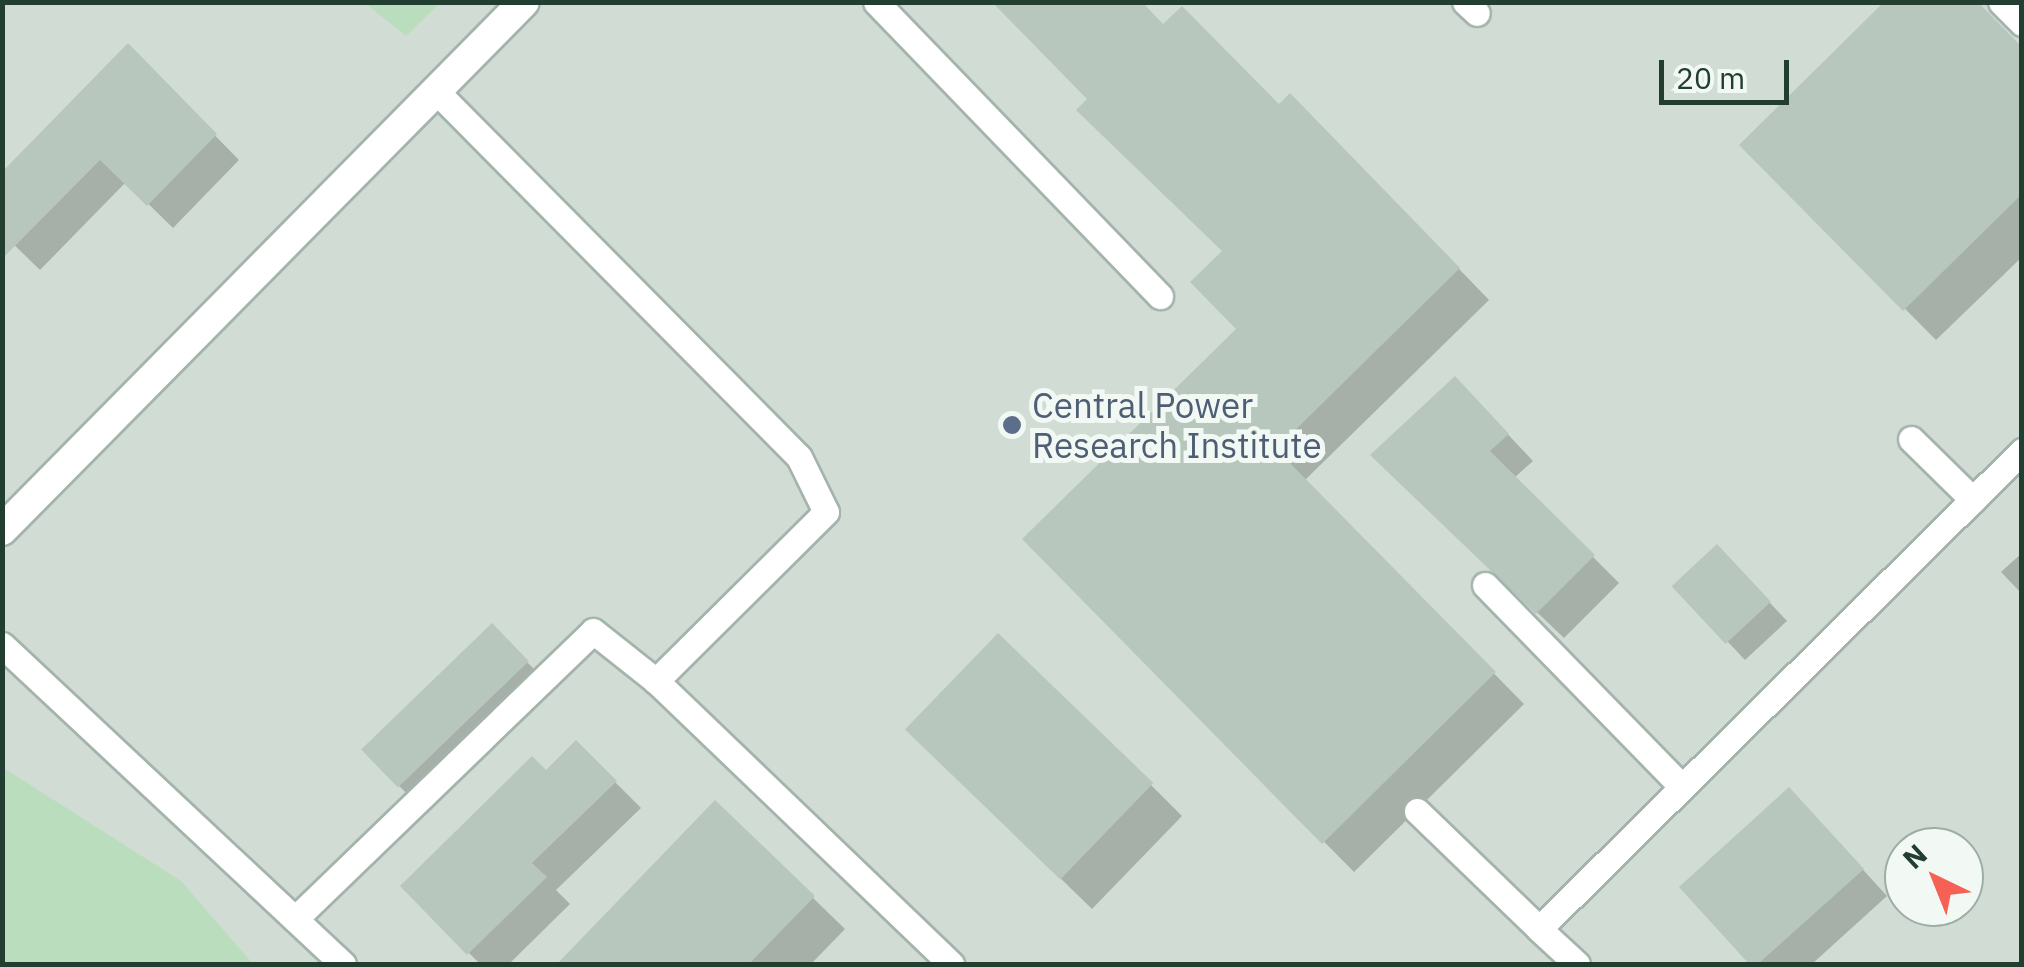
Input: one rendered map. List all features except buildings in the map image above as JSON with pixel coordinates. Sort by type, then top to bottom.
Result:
[{"type":"street","points":[[2,530],[524,2]]},
{"type":"lane","points":[[876,2],[1160,296]]},
{"type":"lane","points":[[2001,2],[2022,23]]},
{"type":"lane","points":[[436,91],[799,457],[826,512],[656,682]]},
{"type":"lane","points":[[1911,439],[1972,500]]},
{"type":"lane","points":[[1540,929],[2022,451]]},
{"type":"lane","points":[[1485,585],[1682,787]]},
{"type":"lane","points":[[295,919],[593,631],[656,682],[950,964]]},
{"type":"lane","points":[[2,645],[343,964]]},
{"type":"lane","points":[[1417,811],[1576,964]]},
{"type":"shaded area","name":"Central Power Research Institute","points":[[2,3],[2021,3],[2021,964],[3,964]]},
{"type":"green space","points":[[365,3],[440,3],[406,36]]},
{"type":"green space","points":[[2,767],[181,881],[253,964],[3,964]]},
{"type":"place","name":"Central Power Research Institute","points":[[1012,425]]}]
